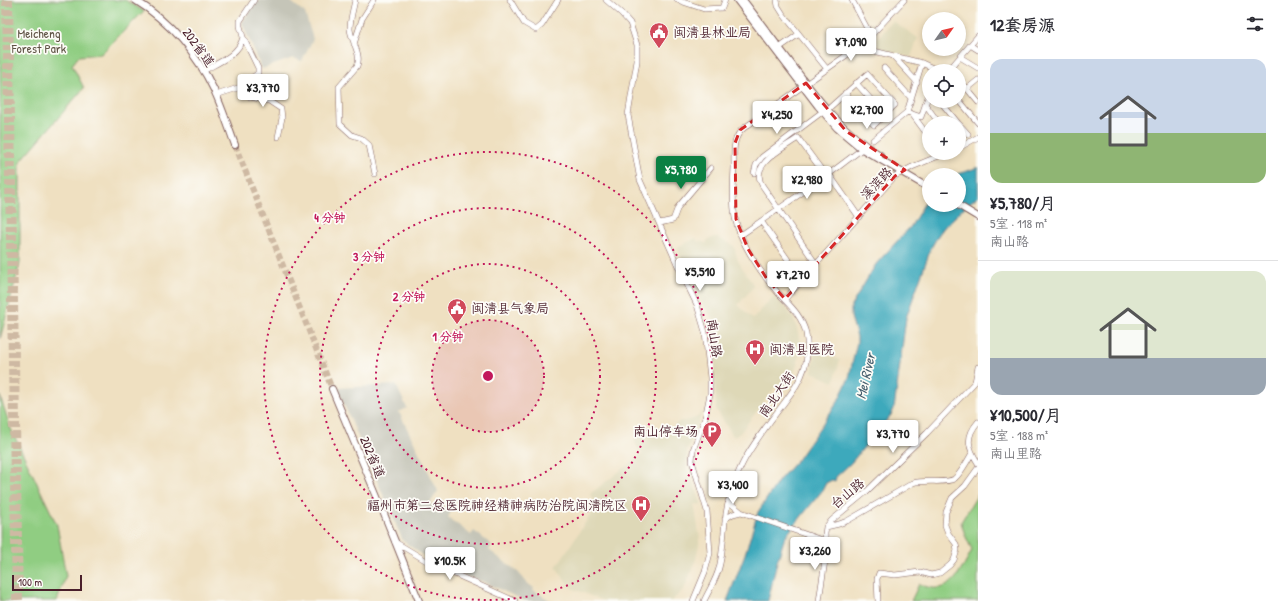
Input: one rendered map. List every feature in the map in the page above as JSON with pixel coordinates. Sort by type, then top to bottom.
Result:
[{"type":"main road","name":"202省道","points":[[135,0],[172,29],[190,51],[203,70],[216,95],[235,145]]},
{"type":"main road","points":[[737,0],[843,134],[862,149],[922,182]]},
{"type":"main road","points":[[743,0],[779,48],[804,85]]},
{"type":"main road","points":[[825,111],[846,131],[903,171]]},
{"type":"main road","points":[[966,207],[978,215]]},
{"type":"main road","points":[[966,209],[978,215]]},
{"type":"main road","name":"202省道","points":[[332,389],[362,458],[419,601]]},
{"type":"street","points":[[216,95],[242,86],[257,75],[258,69],[243,37],[240,26],[240,22],[254,0]]},
{"type":"street","points":[[355,0],[350,27],[359,57],[359,62],[339,87],[339,120],[342,127],[352,135],[361,138],[369,145],[375,174]]},
{"type":"street","points":[[354,44],[362,19],[374,0]]},
{"type":"street","points":[[510,0],[524,23],[536,30],[542,25],[558,0]]},
{"type":"street","name":"南山路","points":[[606,0],[621,13],[632,27],[638,50],[638,61],[629,106],[629,119],[640,180],[700,312],[705,332],[710,378],[710,394],[692,456],[692,466],[707,511],[710,553],[705,572],[693,601]]},
{"type":"street","points":[[677,0],[708,10],[722,8],[725,0]]},
{"type":"street","points":[[777,0],[781,10],[827,69]]},
{"type":"street","points":[[852,0],[871,36]]},
{"type":"street","name":"南北大街","points":[[704,601],[719,569],[728,501],[746,458],[795,387],[806,365],[807,344],[804,329],[797,313],[776,291],[761,271],[741,235],[736,219],[734,204],[734,149],[736,138],[740,130],[858,47],[871,36],[904,0]]},
{"type":"street","points":[[779,48],[799,34]]},
{"type":"street","points":[[955,64],[978,36]]},
{"type":"street","points":[[203,70],[234,53],[243,37]]},
{"type":"street","points":[[970,45],[978,50]]},
{"type":"street","points":[[858,47],[922,63],[912,98],[910,113],[922,128]]},
{"type":"street","points":[[892,55],[916,82]]},
{"type":"street","points":[[960,57],[978,68]]},
{"type":"street","points":[[884,68],[912,98]]},
{"type":"street","points":[[754,173],[756,165],[762,157],[825,111],[856,83],[867,74],[895,105],[874,124],[845,93]]},
{"type":"street","points":[[977,100],[967,89],[978,80]]},
{"type":"street","points":[[856,83],[884,114]]},
{"type":"street","points":[[242,86],[253,98],[269,101],[281,109],[282,118],[278,137]]},
{"type":"street","points":[[910,113],[921,117],[924,108]]},
{"type":"street","points":[[946,108],[953,116]]},
{"type":"street","points":[[966,108],[978,123]]},
{"type":"street","points":[[873,140],[910,113]]},
{"type":"street","points":[[966,144],[978,137]]},
{"type":"street","points":[[816,264],[778,210],[759,179],[761,167],[769,158],[798,138],[859,216]]},
{"type":"street","points":[[741,235],[862,149]]},
{"type":"street","name":"溪滨路","points":[[785,299],[895,176],[929,160]]},
{"type":"street","points":[[660,223],[673,220],[678,207],[711,168]]},
{"type":"street","points":[[761,221],[802,280]]},
{"type":"street","name":"台山路","points":[[819,601],[825,559],[826,527],[832,520],[856,501],[883,476],[927,433],[976,381],[978,367]]},
{"type":"street","points":[[978,422],[973,428],[970,437],[972,453],[978,463]]},
{"type":"street","points":[[826,527],[847,521],[913,483],[924,480],[953,480],[958,475],[972,453]]},
{"type":"street","points":[[878,601],[877,579],[879,573],[895,575],[920,572],[934,575],[944,570],[952,562],[956,554],[957,547],[944,525],[946,512],[952,498],[964,486],[978,468]]},
{"type":"street","points":[[728,501],[743,512],[825,541]]},
{"type":"street","points":[[725,519],[733,514],[743,512]]},
{"type":"street","points":[[395,542],[430,563],[516,601]]},
{"type":"highlighted area","points":[[806,83],[846,131],[905,170],[895,176],[785,299],[767,279],[748,249],[736,219],[735,143],[740,130]]},
{"type":"shaded area","points":[[260,0],[289,0],[305,13],[313,39],[302,61],[293,58],[262,69],[242,23],[254,4]]},
{"type":"shaded area","points":[[893,21],[918,38],[911,57],[883,50],[878,45],[877,39]]},
{"type":"shaded area","name":"闽清县医院","points":[[716,237],[734,246],[738,261],[754,286],[738,305],[753,319],[774,296],[787,309],[793,318],[800,343],[798,362],[792,378],[783,391],[776,386],[740,433],[734,437],[716,409],[713,348],[710,329],[722,331],[700,301],[677,248],[696,238],[697,241],[707,243],[707,240]]},
{"type":"shaded area","points":[[816,351],[840,360],[834,382],[812,372]]},
{"type":"shaded area","points":[[396,385],[407,408],[399,412],[438,491],[430,503],[437,508],[441,504],[451,512],[448,517],[471,535],[474,531],[492,545],[489,550],[518,572],[528,584],[534,588],[533,590],[551,601],[525,601],[484,582],[458,574],[421,554],[403,541],[337,388]]},
{"type":"shaded area","name":"福州市第二总医院神经精神病防治院闽清院区","points":[[703,411],[687,451],[687,468],[702,505],[694,504],[700,539],[695,563],[684,589],[672,601],[604,601],[571,588],[556,567],[597,505],[590,494],[642,454],[636,445],[635,440],[641,429],[648,427],[667,431],[680,421],[696,418]]},
{"type":"green space","name":"Meicheng Forest Park","points":[[0,0],[125,0],[144,11],[101,54],[79,56],[72,65],[84,88],[20,162],[20,263],[0,339]]},
{"type":"green space","points":[[0,396],[11,429],[57,525],[66,576],[57,601],[0,601]]},
{"type":"green space","points":[[978,494],[978,601],[911,601],[919,584],[930,588],[939,588],[946,586],[958,575],[972,550],[961,522]]},
{"type":"water","points":[[978,167],[978,196],[966,206],[966,172]]},
{"type":"water","name":"Mei River","points":[[922,208],[922,212],[959,212],[946,225],[931,248],[906,318],[894,409],[891,415],[851,463],[836,477],[835,481],[832,480],[826,483],[822,491],[785,537],[777,562],[768,601],[727,601],[745,554],[758,512],[779,480],[797,460],[837,403],[849,378],[857,342],[851,317],[851,306],[876,264],[911,226]]},
{"type":"tunnel","points":[[5,0],[15,601]]},
{"type":"tunnel","points":[[10,0],[20,601]]},
{"type":"tunnel","points":[[235,145],[332,389]]},
{"type":"place","name":"闽清县林业局","points":[[659,49]]},
{"type":"place","name":"闽清县气象局","points":[[457,325]]},
{"type":"place","name":"闽清县医院","points":[[755,366]]},
{"type":"place","name":"南山停车场","points":[[712,448]]},
{"type":"place","name":"福州市第二总医院神经精神病防治院闽清院区","points":[[641,522]]}]
